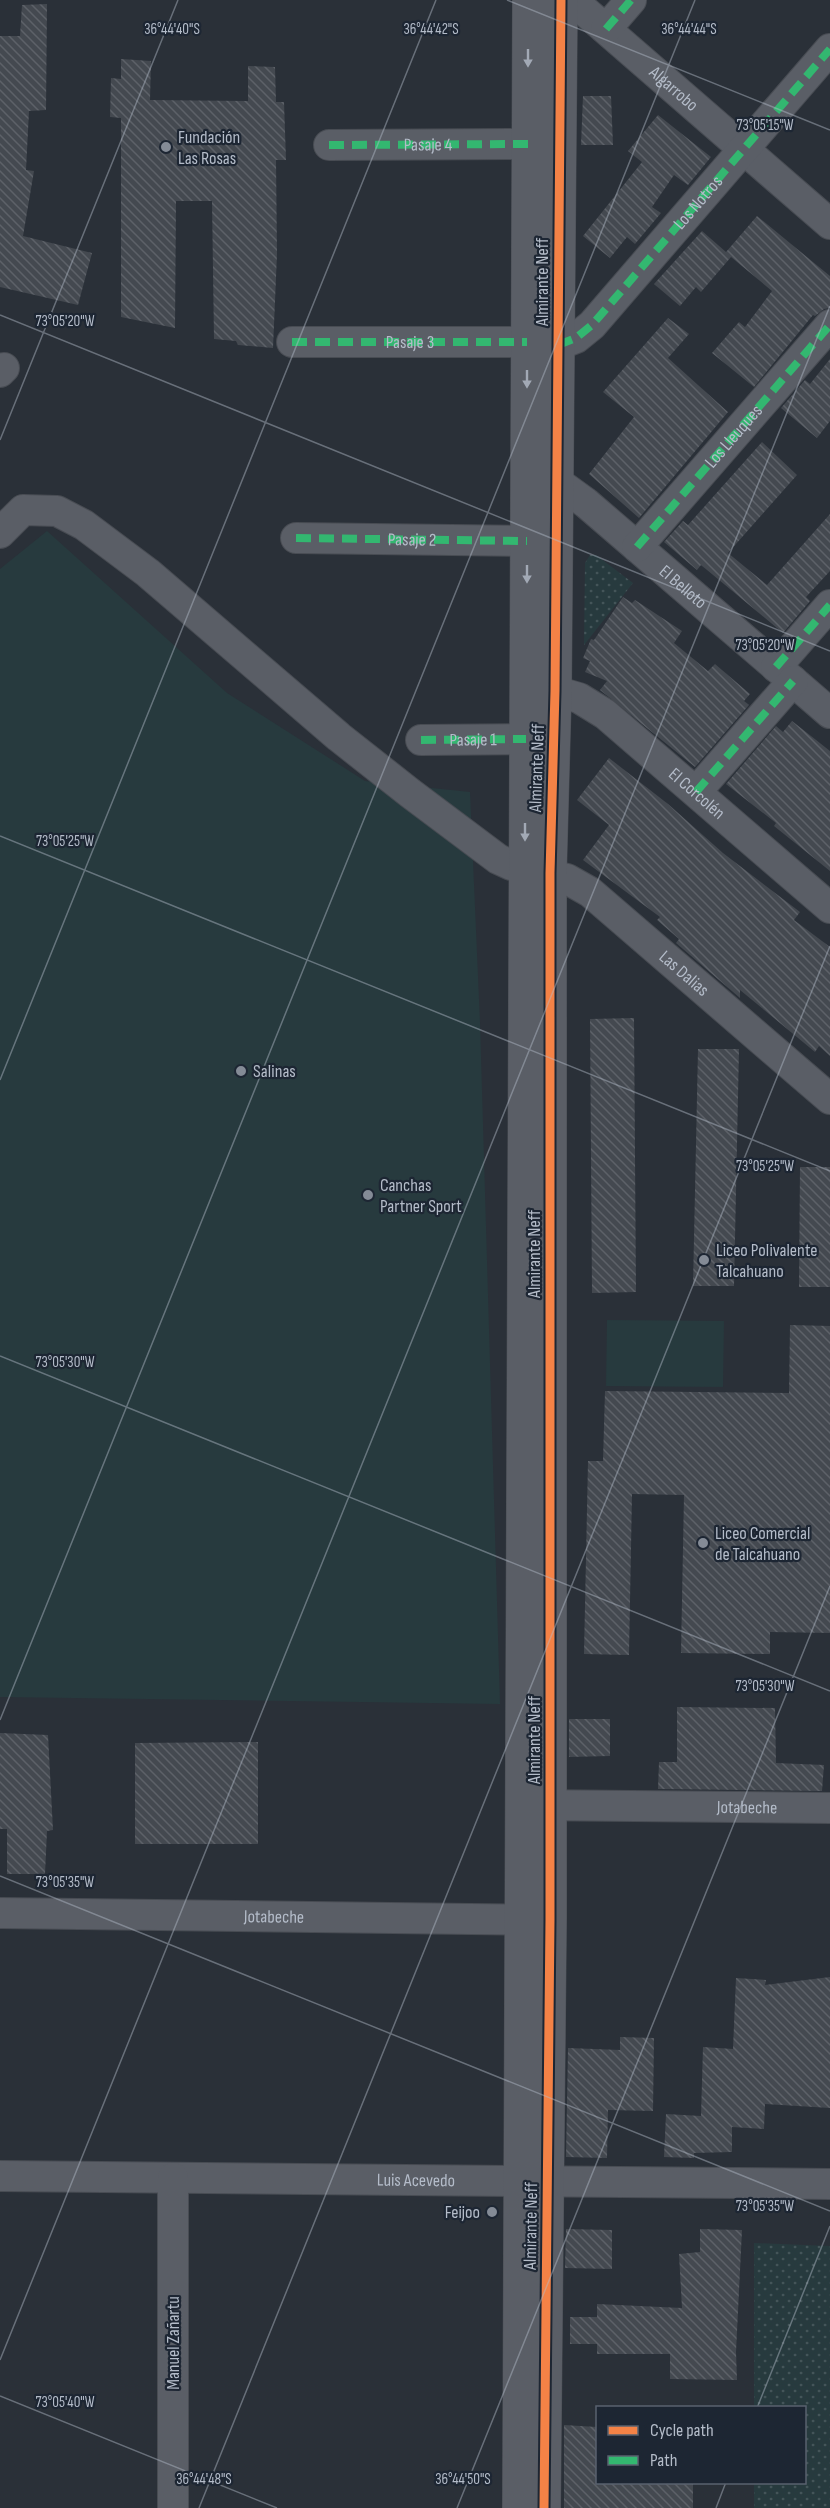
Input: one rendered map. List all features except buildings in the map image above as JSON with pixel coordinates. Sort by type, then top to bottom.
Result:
[{"type":"street","name":"Almirante Neff","points":[[529,0],[528,144],[543,344]]},
{"type":"street","name":"Almirante Neff","points":[[519,2508],[534,2179],[538,871],[555,691],[542,481],[543,344],[561,0]]},
{"type":"street","name":"Algarrobo","points":[[572,0],[830,224]]},
{"type":"street","points":[[606,29],[631,0]]},
{"type":"street","name":"Los Notros","points":[[543,344],[576,338],[592,325],[830,49]]},
{"type":"street","name":"Pasaje 4","points":[[329,144],[528,144]]},
{"type":"street","name":"Los Lleuques","points":[[637,547],[830,325]]},
{"type":"street","name":"Pasaje 3","points":[[292,342],[543,344]]},
{"type":"street","name":"Almirante Neff","points":[[538,871],[526,739],[527,541],[542,481]]},
{"type":"street","name":"El Belloto","points":[[542,481],[586,503],[830,713]]},
{"type":"street","name":"Las Dalias","points":[[0,533],[23,510],[57,511],[84,525],[148,573],[323,723],[410,793],[498,859],[511,865],[567,879],[590,892],[830,1099]]},
{"type":"street","name":"Pasaje 2","points":[[296,538],[527,541]]},
{"type":"street","points":[[696,792],[784,674],[830,605]]},
{"type":"street","name":"El Corcolén","points":[[555,691],[579,698],[605,714],[830,908]]},
{"type":"street","name":"Pasaje 1","points":[[421,740],[526,739]]},
{"type":"street","name":"Jotabeche","points":[[536,1805],[830,1808]]},
{"type":"street","name":"Jotabeche","points":[[0,1913],[536,1920]]},
{"type":"street","name":"Luis Acevedo","points":[[0,2176],[534,2179],[830,2184]]},
{"type":"street","name":"Manuel Zañartu","points":[[173,2178],[173,2508]]},
{"type":"street","name":"Almirante Neff","points":[[534,2179],[544,2508]]},
{"type":"green space","name":"Salinas","points":[[47,531],[227,693],[365,781],[470,792],[480,1022],[500,1704],[0,1697],[0,569]]},
{"type":"green space","points":[[590,555],[596,555],[633,583],[584,645],[585,563]]},
{"type":"green space","points":[[607,1320],[724,1321],[723,1387],[606,1386]]},
{"type":"green space","points":[[754,2243],[830,2246],[830,2508],[754,2508],[754,2484],[806,2484],[806,2406],[754,2406]]},
{"type":"marked path","points":[[606,29],[631,0]]},
{"type":"marked path","points":[[558,345],[576,338],[592,325],[830,49]]},
{"type":"marked path","points":[[329,145],[528,144]]},
{"type":"marked path","points":[[637,547],[830,325]]},
{"type":"marked path","points":[[292,342],[527,342]]},
{"type":"marked path","points":[[296,538],[527,541]]},
{"type":"marked path","points":[[776,667],[830,605]]},
{"type":"marked path","points":[[696,792],[793,681]]},
{"type":"marked path","points":[[421,740],[526,739]]},
{"type":"cycle path","points":[[544,2508],[550,1920],[550,873],[555,691],[561,0]]},
{"type":"place","name":"Fundación Las Rosas","points":[[166,147]]},
{"type":"place","name":"Salinas","points":[[241,1071]]},
{"type":"place","name":"Canchas Partner Sport","points":[[368,1195]]},
{"type":"place","name":"Liceo Polivalente Talcahuano","points":[[704,1260]]},
{"type":"place","name":"Liceo Comercial de Talcahuano","points":[[703,1543]]},
{"type":"place","name":"Feijoo","points":[[492,2212]]}]
